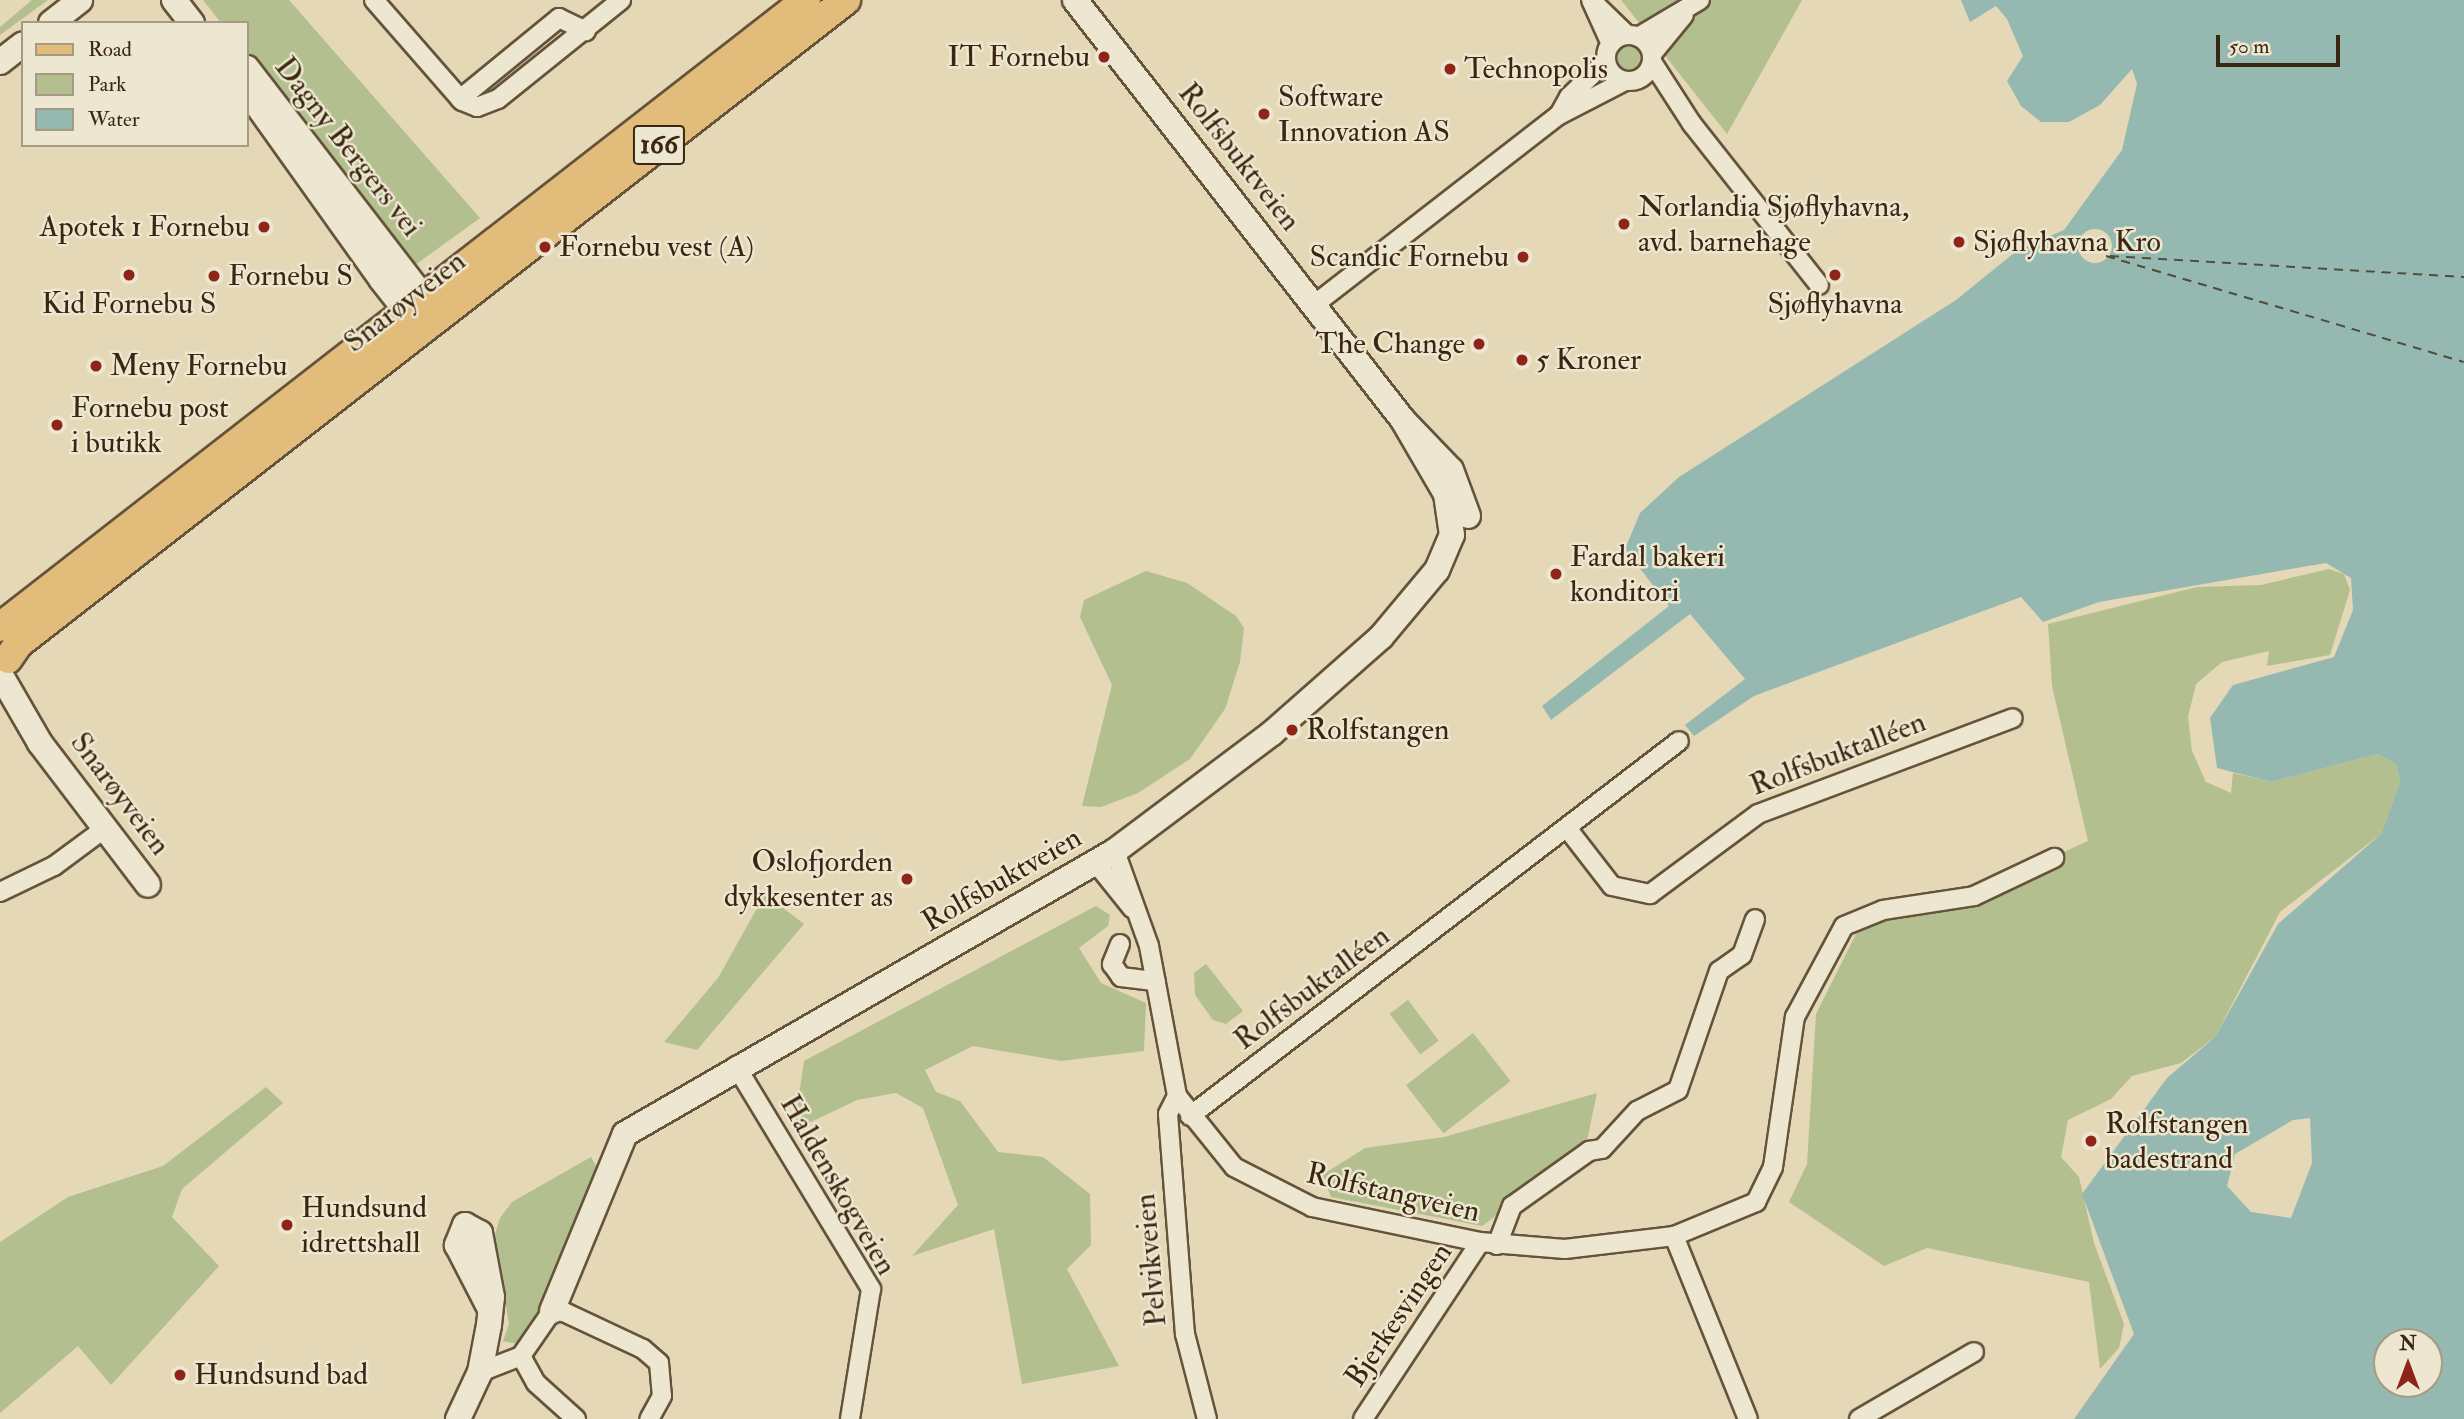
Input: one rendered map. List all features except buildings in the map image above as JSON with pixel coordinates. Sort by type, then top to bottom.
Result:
[{"type":"main road","name":"Snarøyveien","points":[[3,666],[424,308],[806,0]]},
{"type":"main road","name":"Snarøyveien","points":[[0,627],[424,308],[846,0]]},
{"type":"street","points":[[54,21],[80,0]]},
{"type":"street","points":[[174,0],[190,21]]},
{"type":"street","points":[[194,0],[210,21]]},
{"type":"street","points":[[374,0],[460,99],[477,107],[498,99],[586,31],[621,0]]},
{"type":"street","name":"Rolfsbuktveien","points":[[552,1311],[625,1134],[736,1066],[1105,857],[1292,717],[1381,637],[1448,582],[1467,534],[1459,482],[1403,420],[1076,0]]},
{"type":"street","points":[[1315,304],[1559,115],[1632,80],[1684,15],[1700,0]]},
{"type":"street","points":[[1592,1],[1625,39],[1652,58],[1670,92],[1819,285]]},
{"type":"street","points":[[1559,115],[1569,97],[1625,39],[1684,15]]},
{"type":"street","points":[[460,99],[559,18],[586,31]]},
{"type":"street","points":[[0,62],[21,46]]},
{"type":"street","points":[[1606,61],[1632,80],[1670,92]]},
{"type":"street","name":"Dagny Bergers vei","points":[[248,69],[424,308]]},
{"type":"street","name":"Dagny Bergers vei","points":[[248,92],[424,308]]},
{"type":"street","name":"Snarøyveien","points":[[3,666],[40,743],[148,885]]},
{"type":"street","name":"Snarøyveien","points":[[0,709],[40,743]]},
{"type":"street","name":"Rolfsbuktalléen","points":[[1567,828],[1612,886],[1650,894],[1758,814],[2013,718]]},
{"type":"street","name":"Rolfsbuktalléen","points":[[1190,1115],[1679,741]]},
{"type":"street","points":[[0,891],[54,866],[104,829]]},
{"type":"street","name":"Rolfstangveien","points":[[1105,857],[1132,908],[1156,981],[1177,1096],[1234,1167],[1284,1197],[1488,1243],[1565,1249],[1674,1236],[1740,1212],[1765,1187],[1795,1017],[1844,926],[1883,910],[1974,896],[2054,858]]},
{"type":"street","name":"Rolfstangveien","points":[[1488,1243],[1512,1206],[1589,1151],[1602,1149],[1637,1111],[1678,1090],[1719,971],[1742,955],[1755,919]]},
{"type":"street","points":[[1120,944],[1112,964],[1121,977],[1156,981]]},
{"type":"street","name":"Haldenskogveien","points":[[736,1066],[871,1289],[850,1419]]},
{"type":"street","name":"Pelvikveien","points":[[1177,1096],[1168,1114],[1185,1334],[1207,1419]]},
{"type":"street","points":[[1674,1236],[1748,1419]]},
{"type":"street","name":"Bjerkesvingen","points":[[1363,1419],[1488,1243]]},
{"type":"street","points":[[458,1419],[480,1371],[488,1296],[473,1250]]},
{"type":"street","points":[[480,1371],[521,1356],[552,1311],[604,1328],[659,1363],[662,1396],[649,1419]]},
{"type":"street","points":[[1859,1419],[1975,1352]]},
{"type":"street","points":[[521,1356],[536,1383],[576,1419]]},
{"type":"green space","points":[[32,0],[48,0],[0,35],[0,27]]},
{"type":"green space","points":[[203,0],[289,0],[480,218],[411,268],[248,57],[248,21],[219,21]]},
{"type":"green space","points":[[1621,0],[1802,0],[1727,134]]},
{"type":"green space","points":[[1629,42],[1641,46],[1645,58],[1641,70],[1629,74],[1617,70],[1613,58],[1617,46]]},
{"type":"green space","points":[[2329,569],[2344,574],[2350,590],[2330,655],[2267,666],[2269,651],[2222,662],[2196,684],[2188,717],[2192,751],[2206,782],[2231,793],[2233,773],[2271,782],[2378,754],[2396,764],[2400,782],[2381,834],[2280,912],[2215,1037],[2181,1063],[2132,1076],[2111,1099],[2068,1120],[2061,1157],[2079,1177],[2094,1243],[2124,1324],[2119,1348],[2100,1369],[2089,1282],[1927,1248],[1884,1266],[1789,1202],[1807,1164],[1816,1014],[1863,920],[1965,897],[2088,841],[2052,686],[2048,624],[2197,587],[2261,585]]},
{"type":"green space","points":[[1146,571],[1187,583],[1236,616],[1244,628],[1240,662],[1225,709],[1190,759],[1138,793],[1101,807],[1082,806],[1112,685],[1080,617],[1084,600]]},
{"type":"green space","points":[[765,894],[804,924],[697,1050],[664,1042],[718,978]]},
{"type":"green space","points":[[1096,906],[1110,915],[1108,926],[1079,948],[1101,983],[1146,1003],[1144,1051],[1061,1061],[973,1046],[925,1070],[936,1092],[960,1101],[998,1152],[1043,1157],[1090,1194],[1091,1245],[1067,1269],[1119,1366],[1022,1384],[994,1229],[912,1256],[958,1205],[923,1108],[896,1093],[857,1100],[794,1130],[804,1061]]},
{"type":"green space","points":[[1206,964],[1243,1011],[1226,1024],[1213,1020],[1195,995],[1194,973]]},
{"type":"green space","points":[[1408,1000],[1439,1041],[1420,1055],[1390,1014]]},
{"type":"green space","points":[[1473,1033],[1511,1081],[1444,1133],[1406,1085]]},
{"type":"green space","points":[[266,1087],[283,1103],[182,1189],[172,1217],[219,1266],[111,1385],[78,1346],[0,1413],[0,1242],[68,1197],[163,1166]]},
{"type":"green space","points":[[1597,1093],[1585,1150],[1482,1226],[1331,1197],[1322,1175],[1365,1148],[1444,1137]]},
{"type":"green space","points":[[591,1157],[598,1170],[541,1305],[518,1344],[503,1341],[509,1324],[494,1238],[500,1218],[512,1202]]},
{"type":"water","points":[[1961,0],[2464,0],[2464,1419],[2074,1419],[2134,1334],[2082,1194],[2167,1078],[2215,1037],[2278,924],[2381,834],[2400,782],[2396,764],[2378,754],[2271,782],[2217,768],[2210,718],[2233,685],[2334,657],[2353,610],[2351,578],[2326,563],[2099,602],[2043,622],[2021,597],[1754,696],[1694,736],[1685,725],[1745,679],[1690,614],[1551,720],[1542,706],[1669,606],[1625,549],[1640,513],[1679,477],[1956,300],[2019,249],[2064,230],[2122,150],[2137,84],[2132,69],[2100,105],[2069,122],[2041,122],[2021,106],[2007,81],[2023,56],[2007,19],[1996,6],[1970,22]],"holes":[[[2310,1118],[2312,1163],[2291,1218],[2251,1212],[2227,1186],[2235,1154],[2293,1120]]]},
{"type":"pier","points":[[2095,229],[2107,234],[2112,246],[2107,258],[2095,263],[2083,258],[2078,246],[2083,234]]},
{"type":"ferry route","points":[[2106,256],[2464,362]]},
{"type":"ferry route","points":[[2110,256],[2464,277]]},
{"type":"place","name":"IT Fornebu","points":[[1104,57]]},
{"type":"place","name":"Technopolis","points":[[1450,69]]},
{"type":"place","name":"Software Innovation AS","points":[[1264,114]]},
{"type":"place","name":"Norlandia Sjøflyhavna, avd. barnehage","points":[[1624,224]]},
{"type":"place","name":"Apotek 1 Fornebu","points":[[264,227]]},
{"type":"place","name":"Sjøflyhavna Kro","points":[[1959,242]]},
{"type":"place","name":"Fornebu vest (A)","points":[[545,247]]},
{"type":"place","name":"Scandic Fornebu","points":[[1523,257]]},
{"type":"place","name":"Kid Fornebu S","points":[[129,275]]},
{"type":"place","name":"Sjøflyhavna","points":[[1835,275]]},
{"type":"place","name":"Fornebu S","points":[[214,276]]},
{"type":"place","name":"The Change","points":[[1479,344]]},
{"type":"place","name":"5 Kroner","points":[[1522,360]]},
{"type":"place","name":"Meny Fornebu","points":[[96,366]]},
{"type":"place","name":"Fornebu post i butikk","points":[[57,425]]},
{"type":"place","name":"Fardal bakeri konditori","points":[[1556,574]]},
{"type":"place","name":"Rolfstangen","points":[[1292,730]]},
{"type":"place","name":"Oslofjorden dykkesenter as","points":[[907,879]]},
{"type":"place","name":"Rolfstangen badestrand","points":[[2091,1141]]},
{"type":"place","name":"Hundsund idrettshall","points":[[287,1225]]},
{"type":"place","name":"Hundsund bad","points":[[180,1375]]}]
